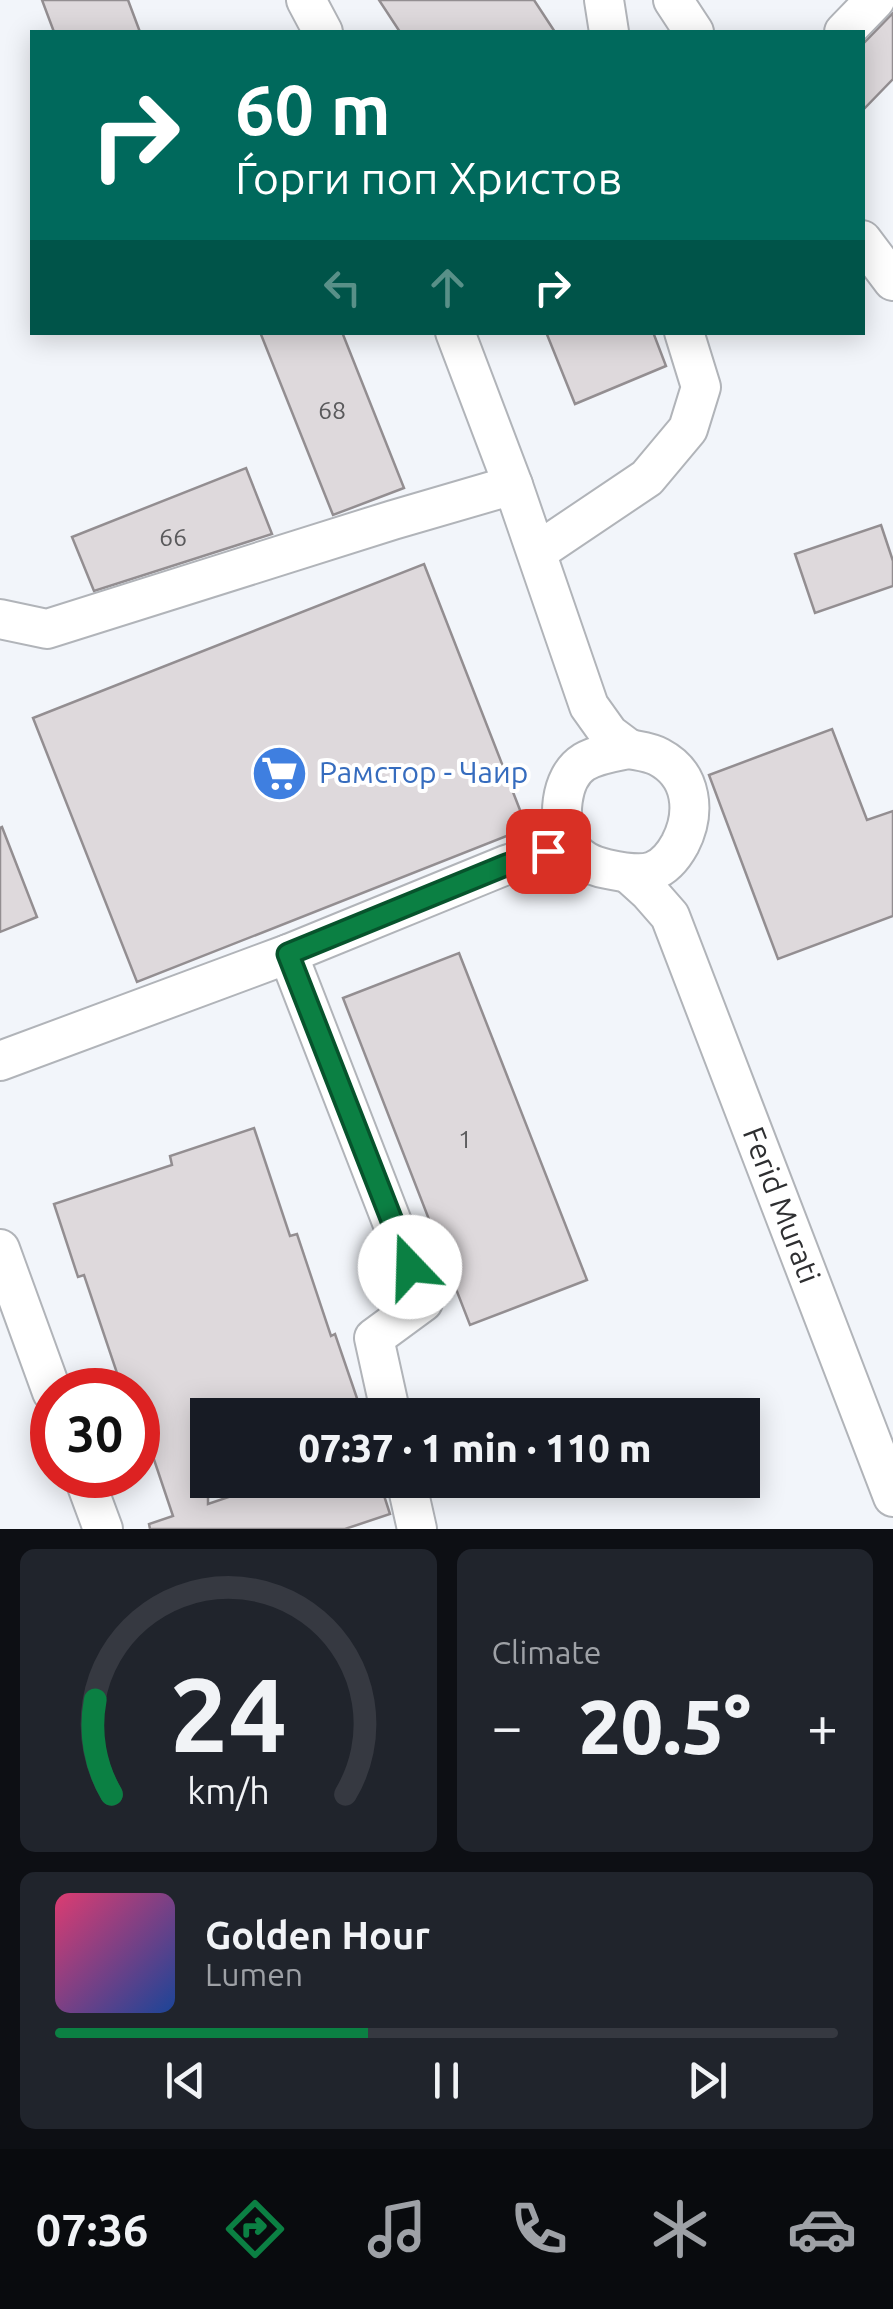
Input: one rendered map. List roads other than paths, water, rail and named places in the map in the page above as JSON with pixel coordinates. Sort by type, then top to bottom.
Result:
[{"type":"street","points":[[306,0],[322,30]]},
{"type":"street","points":[[604,0],[609,30]]},
{"type":"street","points":[[673,0],[693,30]]},
{"type":"street","points":[[846,30],[875,0]]},
{"type":"street","points":[[865,244],[893,281]]},
{"type":"street","points":[[456,335],[589,706],[609,734],[629,749],[657,756],[674,768],[686,786],[691,809],[686,832],[673,857],[653,871],[628,873],[592,866],[573,851],[565,836],[560,816],[569,778],[582,763],[590,744],[589,706]]},
{"type":"street","points":[[537,552],[647,478],[688,429],[700,387],[685,335]]},
{"type":"street","points":[[0,619],[47,628],[513,485]]},
{"type":"street","points":[[582,763],[629,749]]},
{"type":"street","points":[[506,865],[560,816]]},
{"type":"street","points":[[0,1061],[288,954],[506,865],[548,851],[573,851]]},
{"type":"street","name":"Ferid Murati","points":[[673,857],[670,916],[892,1489]]},
{"type":"street","name":"Ferid Murati","points":[[628,873],[670,916]]},
{"type":"street","points":[[288,954],[423,1302],[374,1338],[387,1398]]},
{"type":"street","points":[[0,1249],[43,1368]]},
{"type":"street","points":[[92,1498],[103,1529]]},
{"type":"street","points":[[410,1498],[417,1529]]},
{"type":"place","name":"Рамстор - Чаир","points":[[280,773]]}]
